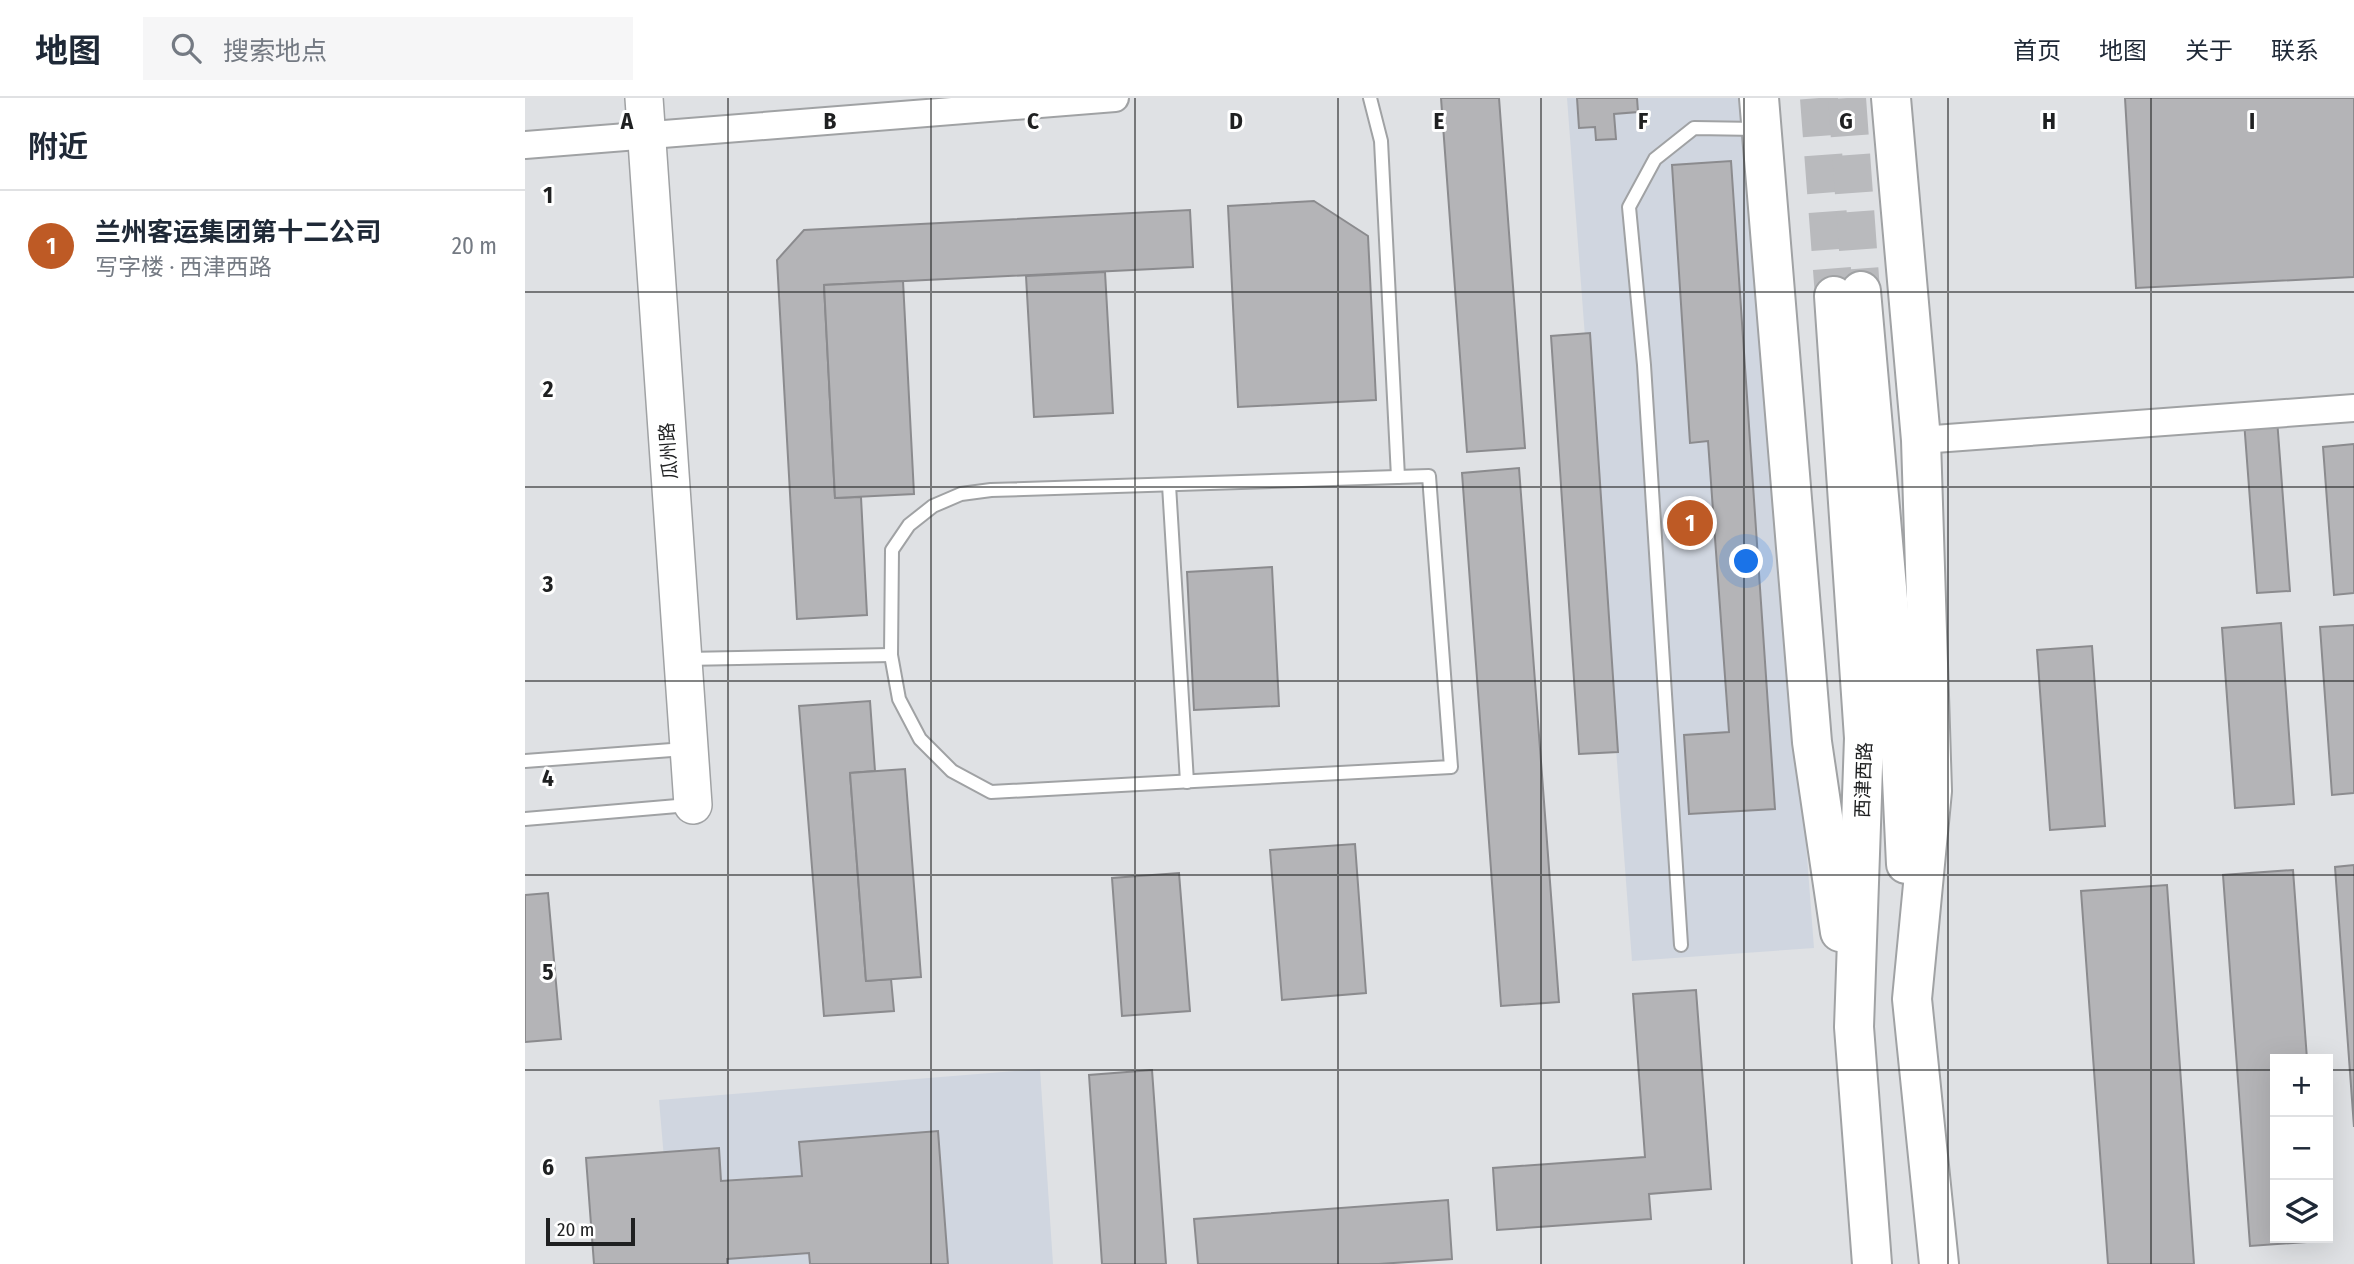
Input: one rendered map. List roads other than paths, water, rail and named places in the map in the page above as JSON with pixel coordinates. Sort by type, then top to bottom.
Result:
[{"type":"main road","name":"西津西路","points":[[1891,98],[1921,440],[1932,791],[1912,999]]},
{"type":"main road","points":[[1760,114],[1812,742],[1854,1027]]},
{"type":"main road","name":"西津西路","points":[[1872,1264],[1854,1027],[1864,738],[1847,293],[1900,736],[1912,999],[1939,1264]]},
{"type":"street","name":"瓜州路","points":[[644,98],[693,805]]},
{"type":"street","points":[[525,145],[1115,98]]},
{"type":"street","points":[[1921,440],[2354,408]]},
{"type":"lane","points":[[1370,98],[1381,141],[1398,477]]},
{"type":"lane","points":[[1681,945],[1644,365],[1629,207],[1655,159],[1694,128],[1760,114]]},
{"type":"lane","points":[[1429,476],[1451,767],[991,792],[952,771],[920,739],[899,699],[891,655],[891,550],[909,525],[933,506],[961,494],[991,490],[1170,485],[1429,476]]},
{"type":"lane","points":[[1170,485],[1187,782]]},
{"type":"lane","points":[[683,659],[891,655]]},
{"type":"lane","points":[[525,761],[688,748]]},
{"type":"lane","points":[[525,819],[693,805]]},
{"type":"tunnel","points":[[1819,98],[1834,296]]},
{"type":"tunnel","points":[[1847,98],[1861,291]]},
{"type":"place","name":"兰州客运集团第十二公司","points":[[1690,523]]}]
